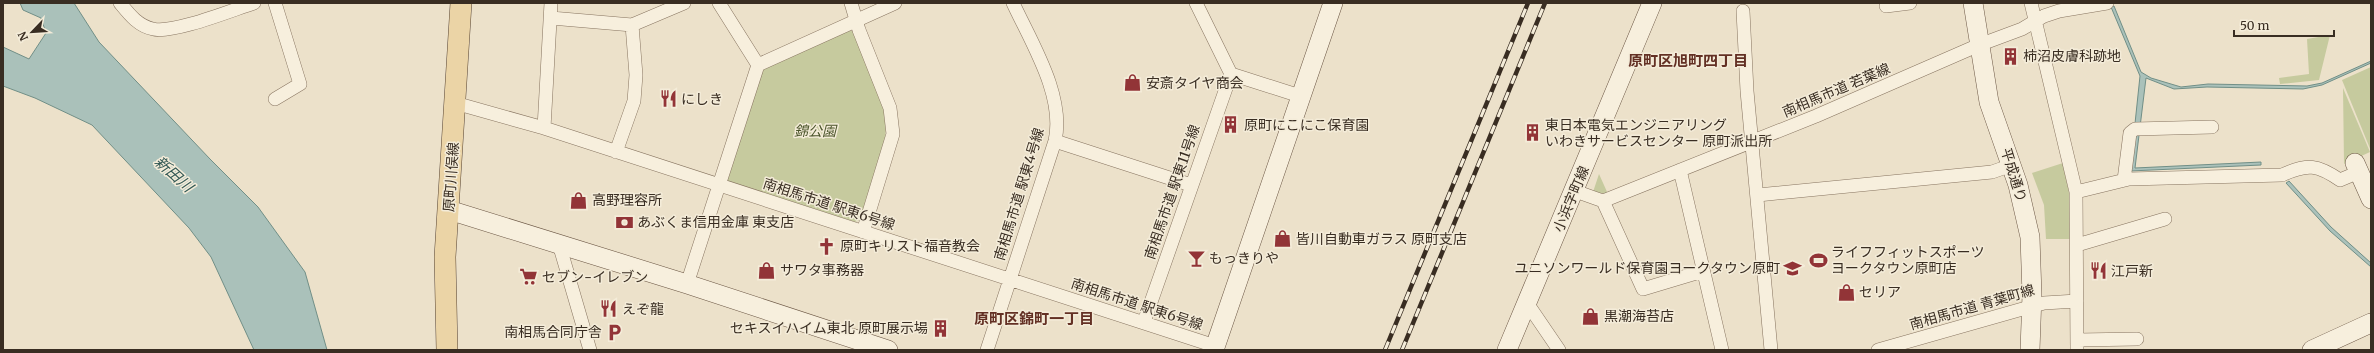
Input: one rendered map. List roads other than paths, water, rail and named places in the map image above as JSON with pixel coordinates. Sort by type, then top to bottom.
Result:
[{"type":"main road","name":"原町川俣線","points":[[447,350],[445,257],[461,3]]},
{"type":"street","points":[[120,3],[142,25],[154,30],[179,27],[254,3]]},
{"type":"street","points":[[275,3],[300,84],[275,99]]},
{"type":"street","points":[[544,128],[551,3]]},
{"type":"street","points":[[551,18],[632,25],[684,3]]},
{"type":"street","points":[[719,3],[758,65]]},
{"type":"street","points":[[851,3],[856,20],[890,108],[893,134],[864,232]]},
{"type":"street","points":[[687,284],[758,65],[895,3]]},
{"type":"street","name":"南相馬市道 駅東4号線","points":[[987,350],[1055,142],[1057,110],[1049,82],[1013,3]]},
{"type":"street","points":[[1196,3],[1231,74],[1300,96]]},
{"type":"street","points":[[1215,348],[1333,3]]},
{"type":"street","name":"小浜字町線","points":[[1507,350],[1575,191],[1652,3]]},
{"type":"street","points":[[1886,6],[1910,3]]},
{"type":"street","name":"平成通り","points":[[1973,3],[1989,102],[2012,165],[2024,205],[2030,237],[2032,306],[2030,350]]},
{"type":"street","points":[[2031,3],[2076,192],[2078,345],[2137,339]]},
{"type":"street","name":"南相馬市道 若葉線","points":[[1603,201],[1878,90],[1980,45],[2022,29],[2059,11],[2107,3]]},
{"type":"street","points":[[1743,11],[1752,141],[1758,194],[1770,350]]},
{"type":"street","points":[[616,152],[634,101],[636,75],[632,25]]},
{"type":"street","name":"南相馬市道 駅東11号線","points":[[1144,322],[1231,74]]},
{"type":"street","name":"南相馬市道 駅東6号線","points":[[455,103],[544,128],[1010,280],[1144,322],[1215,348]]},
{"type":"street","points":[[2124,180],[2130,133],[2136,130],[2212,127]]},
{"type":"street","points":[[1055,142],[1191,185]]},
{"type":"street","points":[[1758,194],[1992,172],[2012,165]]},
{"type":"street","points":[[2076,192],[2124,180],[2282,175],[2300,168],[2316,166],[2340,180],[2357,168],[2371,199]]},
{"type":"street","points":[[1680,170],[1722,350]]},
{"type":"street","points":[[1575,191],[1603,201],[1643,289],[1703,271]]},
{"type":"street","points":[[449,210],[687,284],[888,350]]},
{"type":"street","points":[[2077,245],[2165,220]]},
{"type":"street","points":[[560,244],[590,350]]},
{"type":"street","name":"南相馬市道 青葉町線","points":[[1878,350],[2044,303],[2077,301]]},
{"type":"street","points":[[1527,303],[1559,350]]},
{"type":"street","points":[[2315,349],[2371,323]]},
{"type":"water","name":"新田川","points":[[20,3],[74,3],[99,42],[210,159],[258,207],[305,272],[327,350],[254,350],[211,257],[189,228],[92,125],[35,98],[3,86],[3,47],[29,59],[46,33],[41,18],[23,10]]},
{"type":"water","points":[[2114,6],[2141,72],[2151,78],[2181,87],[2208,84],[2307,86],[2322,83],[2371,61],[2371,63],[2322,85],[2303,89],[2207,87],[2174,89],[2146,78],[2135,168],[2261,162],[2261,165],[2130,171],[2140,76],[2111,7]]},
{"type":"water","points":[[2289,181],[2331,227],[2371,263],[2371,267],[2330,231],[2286,183]]},
{"type":"railway","points":[[1385,350],[1528,3]]},
{"type":"railway","points":[[1402,350],[1545,3]]},
{"type":"place","name":"柿沼皮膚科跡地","points":[[2010,56]]},
{"type":"place","name":"安斎タイヤ商会","points":[[1133,83]]},
{"type":"place","name":"にしき","points":[[668,99]]},
{"type":"place","name":"原町にこにこ保育園","points":[[1231,125]]},
{"type":"place","name":"東日本電気エンジニアリング いわきサービスセンター 原町派出所","points":[[1532,133]]},
{"type":"place","name":"高野理容所","points":[[579,200]]},
{"type":"place","name":"あぶくま信用金庫 東支店","points":[[624,222]]},
{"type":"place","name":"皆川自動車ガラス 原町支店","points":[[1283,239]]},
{"type":"place","name":"原町キリスト福音教会","points":[[827,246]]},
{"type":"place","name":"もっきりや","points":[[1196,258]]},
{"type":"place","name":"ライフフィットスポーツ ヨークタウン原町店","points":[[1818,260]]},
{"type":"place","name":"ユニソンワールド保育園ヨークタウン原町","points":[[1793,268]]},
{"type":"place","name":"サワタ事務器","points":[[767,270]]},
{"type":"place","name":"江戸新","points":[[2098,271]]},
{"type":"place","name":"セブン-イレブン","points":[[529,277]]},
{"type":"place","name":"セリア","points":[[1846,292]]},
{"type":"place","name":"えぞ龍","points":[[609,309]]},
{"type":"place","name":"黒潮海苔店","points":[[1591,316]]},
{"type":"place","name":"セキスイハイム東北 原町展示場","points":[[941,328]]},
{"type":"place","name":"南相馬合同庁舎","points":[[615,332]]},
{"type":"district","name":"原町区旭町四丁目","points":[[1688,60]]},
{"type":"district","name":"原町区錦町一丁目","points":[[1034,318]]},
{"type":"park label","name":"錦公園","points":[[815,131]]}]
